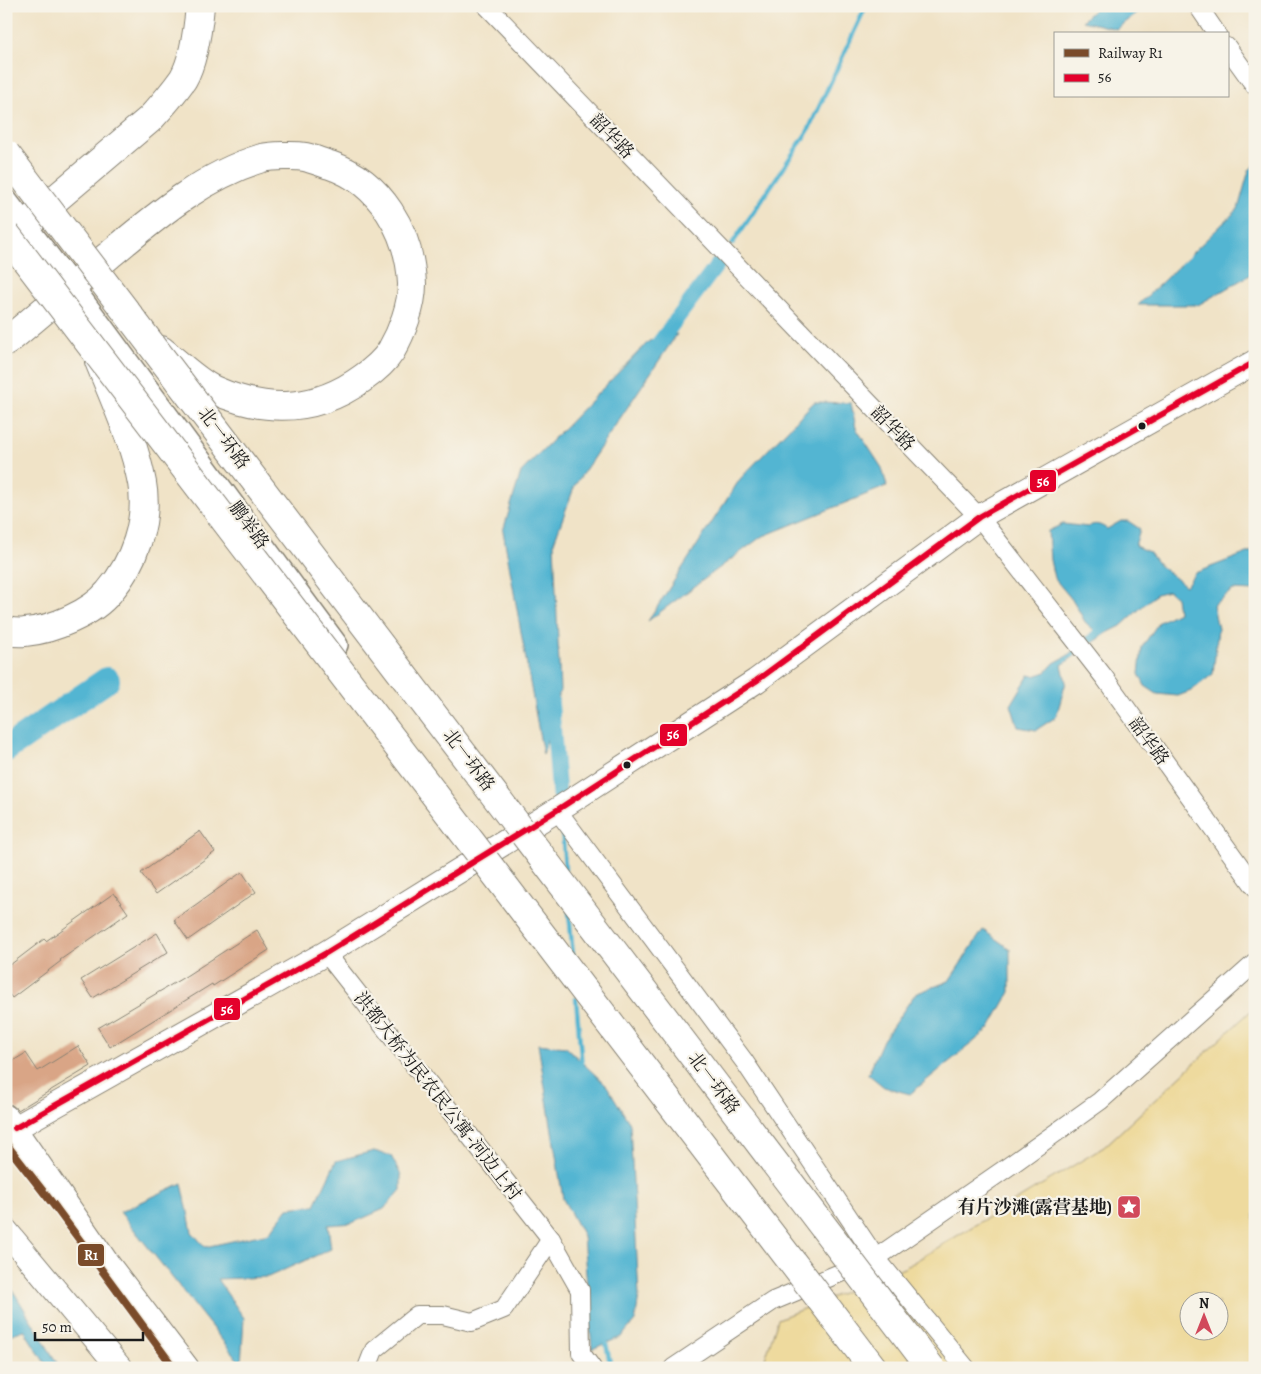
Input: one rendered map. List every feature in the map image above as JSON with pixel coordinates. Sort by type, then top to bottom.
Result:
[{"type":"highway","points":[[200,6],[197,39],[184,77],[165,102],[150,119],[12,233],[95,351],[873,1368]]},
{"type":"highway","name":"北一环路","points":[[6,154],[931,1368]]},
{"type":"highway","points":[[6,342],[156,216],[187,194],[225,172],[264,157],[304,157],[340,168],[372,189],[394,216],[407,249],[412,285],[407,312],[390,352],[375,369],[351,387],[327,398],[293,407],[254,404],[211,389],[150,342]]},
{"type":"highway","points":[[16,632],[60,624],[86,611],[108,593],[127,566],[136,543],[144,514],[142,483],[129,437],[95,351]]},
{"type":"main road","points":[[187,1368],[107,1263],[10,1123],[326,953],[557,810],[756,681],[979,517],[1255,362]]},
{"type":"main road","points":[[6,1231],[120,1368]]},
{"type":"street","name":"韶华路","points":[[487,6],[979,517],[1104,677],[1255,887]]},
{"type":"street","points":[[1198,6],[1217,32]]},
{"type":"street","points":[[1228,48],[1255,86]]},
{"type":"street","name":"鹏举路","points":[[6,200],[12,233],[72,286],[489,852]]},
{"type":"street","points":[[557,810],[744,1061],[876,1258],[966,1368]]},
{"type":"street","name":"洪都大桥为民农民公寓-河边上村","points":[[326,953],[551,1239],[580,1290],[581,1353],[592,1368]]},
{"type":"street","points":[[673,1368],[773,1301],[876,1258],[1100,1101],[1255,963]]},
{"type":"street","points":[[367,1368],[374,1350],[417,1315],[443,1315],[472,1322],[504,1310],[551,1239]]},
{"type":"sand","name":"有片沙滩(露营基地)","points":[[1255,1007],[1255,1368],[762,1368],[778,1319],[904,1268],[1104,1147]]},
{"type":"water","points":[[1098,6],[1146,6],[1116,29],[1082,21]]},
{"type":"water","points":[[1255,165],[1255,272],[1198,305],[1138,305],[1238,209],[1249,170]]},
{"type":"water","points":[[677,334],[575,485],[554,542],[560,691],[543,755],[503,531],[521,472],[649,341]]},
{"type":"water","points":[[814,402],[851,403],[856,428],[882,468],[887,486],[761,537],[648,621],[740,479]]},
{"type":"water","points":[[1121,521],[1128,521],[1140,529],[1135,546],[1149,552],[1160,566],[1186,586],[1195,573],[1255,550],[1255,591],[1233,590],[1213,605],[1218,629],[1213,674],[1191,691],[1178,696],[1157,694],[1145,686],[1139,674],[1142,647],[1159,622],[1178,612],[1176,597],[1169,591],[1156,594],[1121,626],[1107,633],[1062,665],[1066,682],[1056,717],[1036,730],[1018,727],[1011,705],[1029,675],[1034,676],[1046,672],[1054,663],[1067,656],[1094,630],[1085,622],[1074,602],[1054,578],[1050,560],[1048,531],[1063,524],[1088,527],[1098,525],[1107,529]]},
{"type":"water","points":[[983,930],[1010,949],[1010,992],[989,1029],[910,1094],[884,1087],[868,1074],[883,1040],[915,994],[949,981]]},
{"type":"water","points":[[538,1044],[566,1047],[607,1086],[630,1124],[639,1296],[635,1321],[621,1337],[592,1349],[583,1236],[563,1199]]},
{"type":"water","points":[[374,1151],[391,1156],[401,1175],[401,1190],[384,1209],[352,1223],[328,1225],[331,1249],[268,1277],[217,1279],[244,1318],[241,1364],[120,1212],[182,1183],[192,1232],[205,1247],[269,1233],[288,1208],[315,1205],[336,1161]]},
{"type":"water","points":[[6,1279],[60,1368],[48,1368],[24,1330],[6,1336]]},
{"type":"building","points":[[200,831],[215,852],[156,894],[141,873]]},
{"type":"building","points":[[242,872],[256,892],[188,940],[174,920]]},
{"type":"building","points":[[114,893],[128,913],[60,960],[12,998],[6,990],[6,968],[44,939],[46,941]]},
{"type":"building","points":[[257,930],[269,950],[213,986],[212,984],[110,1047],[98,1028],[186,976]]},
{"type":"building","points":[[157,933],[168,952],[93,998],[81,980]]},
{"type":"building","points":[[78,1046],[91,1066],[18,1110],[6,1103],[6,1065],[26,1053],[38,1071]]},
{"type":"waterway","points":[[732,244],[808,131],[866,6]]},
{"type":"waterway","points":[[652,352],[718,264]]},
{"type":"waterway","points":[[6,749],[107,680]]},
{"type":"waterway","points":[[551,698],[559,795]]},
{"type":"waterway","points":[[562,827],[565,869]]},
{"type":"waterway","points":[[569,912],[573,956]]},
{"type":"waterway","points":[[576,999],[582,1066]]},
{"type":"waterway","points":[[605,1338],[611,1368]]},
{"type":"rail line","name":"R1","points":[[6,1144],[56,1208],[174,1368]]},
{"type":"transit line","name":"56","points":[[15,1128],[326,953],[557,810],[756,681],[979,517],[1255,362]]},
{"type":"place","name":"有片沙滩(露营基地)","points":[[1129,1207]]}]
